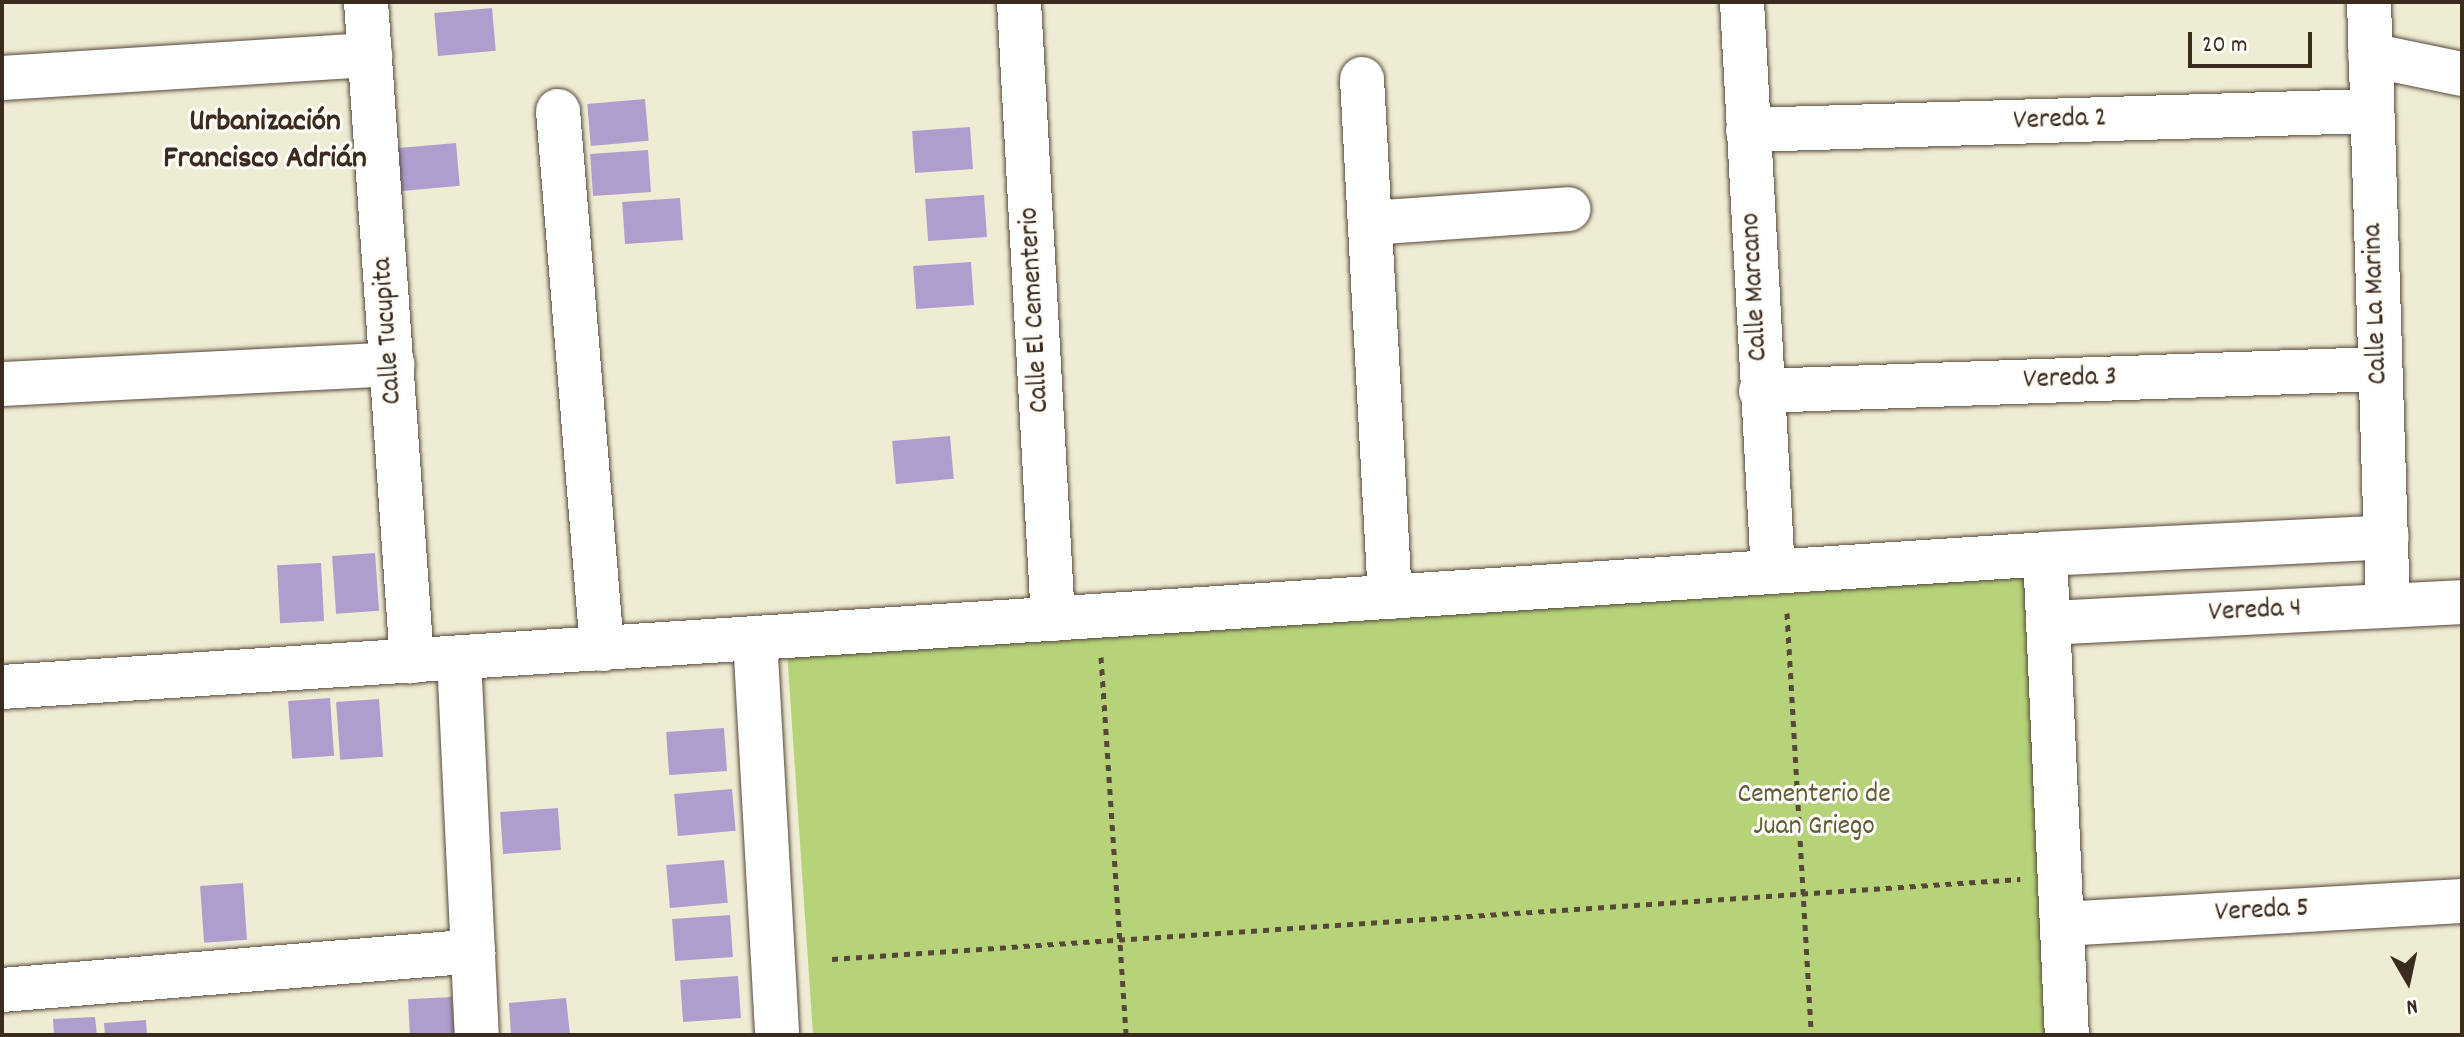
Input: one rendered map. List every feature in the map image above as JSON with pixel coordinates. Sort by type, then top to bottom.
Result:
[{"type":"street","name":"Calle Tucupita","points":[[366,2],[412,661]]},
{"type":"street","name":"Calle El Cementerio","points":[[1019,2],[1053,619]]},
{"type":"street","name":"Calle Marcano","points":[[1742,2],[1773,572]]},
{"type":"street","name":"Calle La Marina","points":[[2369,2],[2378,369],[2388,605]]},
{"type":"street","points":[[2,78],[370,55]]},
{"type":"street","points":[[2370,55],[2462,74]]},
{"type":"street","points":[[1362,79],[1390,597]]},
{"type":"street","points":[[558,111],[602,649]]},
{"type":"street","name":"Vereda 2","points":[[1748,130],[2371,111]]},
{"type":"street","points":[[1370,223],[1569,209]]},
{"type":"street","points":[[2,384],[392,364]]},
{"type":"street","name":"Vereda 3","points":[[1761,391],[2378,369]]},
{"type":"street","points":[[2,687],[2045,554],[2387,537]]},
{"type":"street","points":[[2045,554],[2067,1035]]},
{"type":"street","name":"Vereda 4","points":[[2048,623],[2462,602]]},
{"type":"street","points":[[755,638],[777,1035]]},
{"type":"street","points":[[459,658],[477,1035]]},
{"type":"street","name":"Vereda 5","points":[[2062,924],[2462,901]]},
{"type":"street","points":[[2,990],[473,951]]},
{"type":"path","points":[[1773,572],[1786,590],[1811,1035]]},
{"type":"path","points":[[1098,616],[1126,1035]]},
{"type":"path","points":[[832,959],[2025,879]]},
{"type":"green space","name":"Cementerio de Juan Griego","points":[[2025,576],[2050,1035],[813,1035],[787,651]]},
{"type":"building","points":[[492,8],[496,51],[438,56],[434,13]]},
{"type":"building","points":[[645,99],[649,141],[591,146],[587,104]]},
{"type":"building","points":[[970,127],[973,169],[915,173],[912,131]]},
{"type":"building","points":[[456,143],[460,186],[402,191],[398,148]]},
{"type":"building","points":[[648,150],[651,192],[593,196],[590,154]]},
{"type":"building","points":[[984,195],[987,237],[928,241],[925,199]]},
{"type":"building","points":[[680,198],[683,240],[625,244],[622,202]]},
{"type":"building","points":[[971,262],[974,305],[916,309],[913,266]]},
{"type":"building","points":[[950,436],[954,479],[896,484],[892,441]]},
{"type":"building","points":[[375,553],[379,611],[336,614],[332,556]]},
{"type":"building","points":[[321,563],[324,621],[280,623],[277,565]]},
{"type":"building","points":[[330,698],[334,756],[292,759],[288,701]]},
{"type":"building","points":[[379,699],[383,757],[340,760],[336,702]]},
{"type":"building","points":[[724,728],[727,771],[669,775],[666,732]]},
{"type":"building","points":[[732,789],[736,831],[678,836],[674,794]]},
{"type":"building","points":[[558,808],[561,850],[503,854],[500,812]]},
{"type":"building","points":[[724,860],[728,903],[670,908],[666,865]]},
{"type":"building","points":[[243,883],[247,940],[204,943],[200,886]]},
{"type":"building","points":[[730,915],[733,957],[675,961],[672,919]]},
{"type":"building","points":[[738,976],[741,1018],[683,1022],[680,980]]},
{"type":"building","points":[[452,997],[454,1035],[410,1035],[408,999]]},
{"type":"building","points":[[566,998],[570,1035],[511,1035],[509,1003]]},
{"type":"building","points":[[95,1017],[97,1035],[54,1035],[53,1019]]},
{"type":"building","points":[[146,1020],[147,1035],[105,1035],[104,1023]]},
{"type":"district","name":"Urbanización Francisco Adrián","points":[[265,142]]}]
